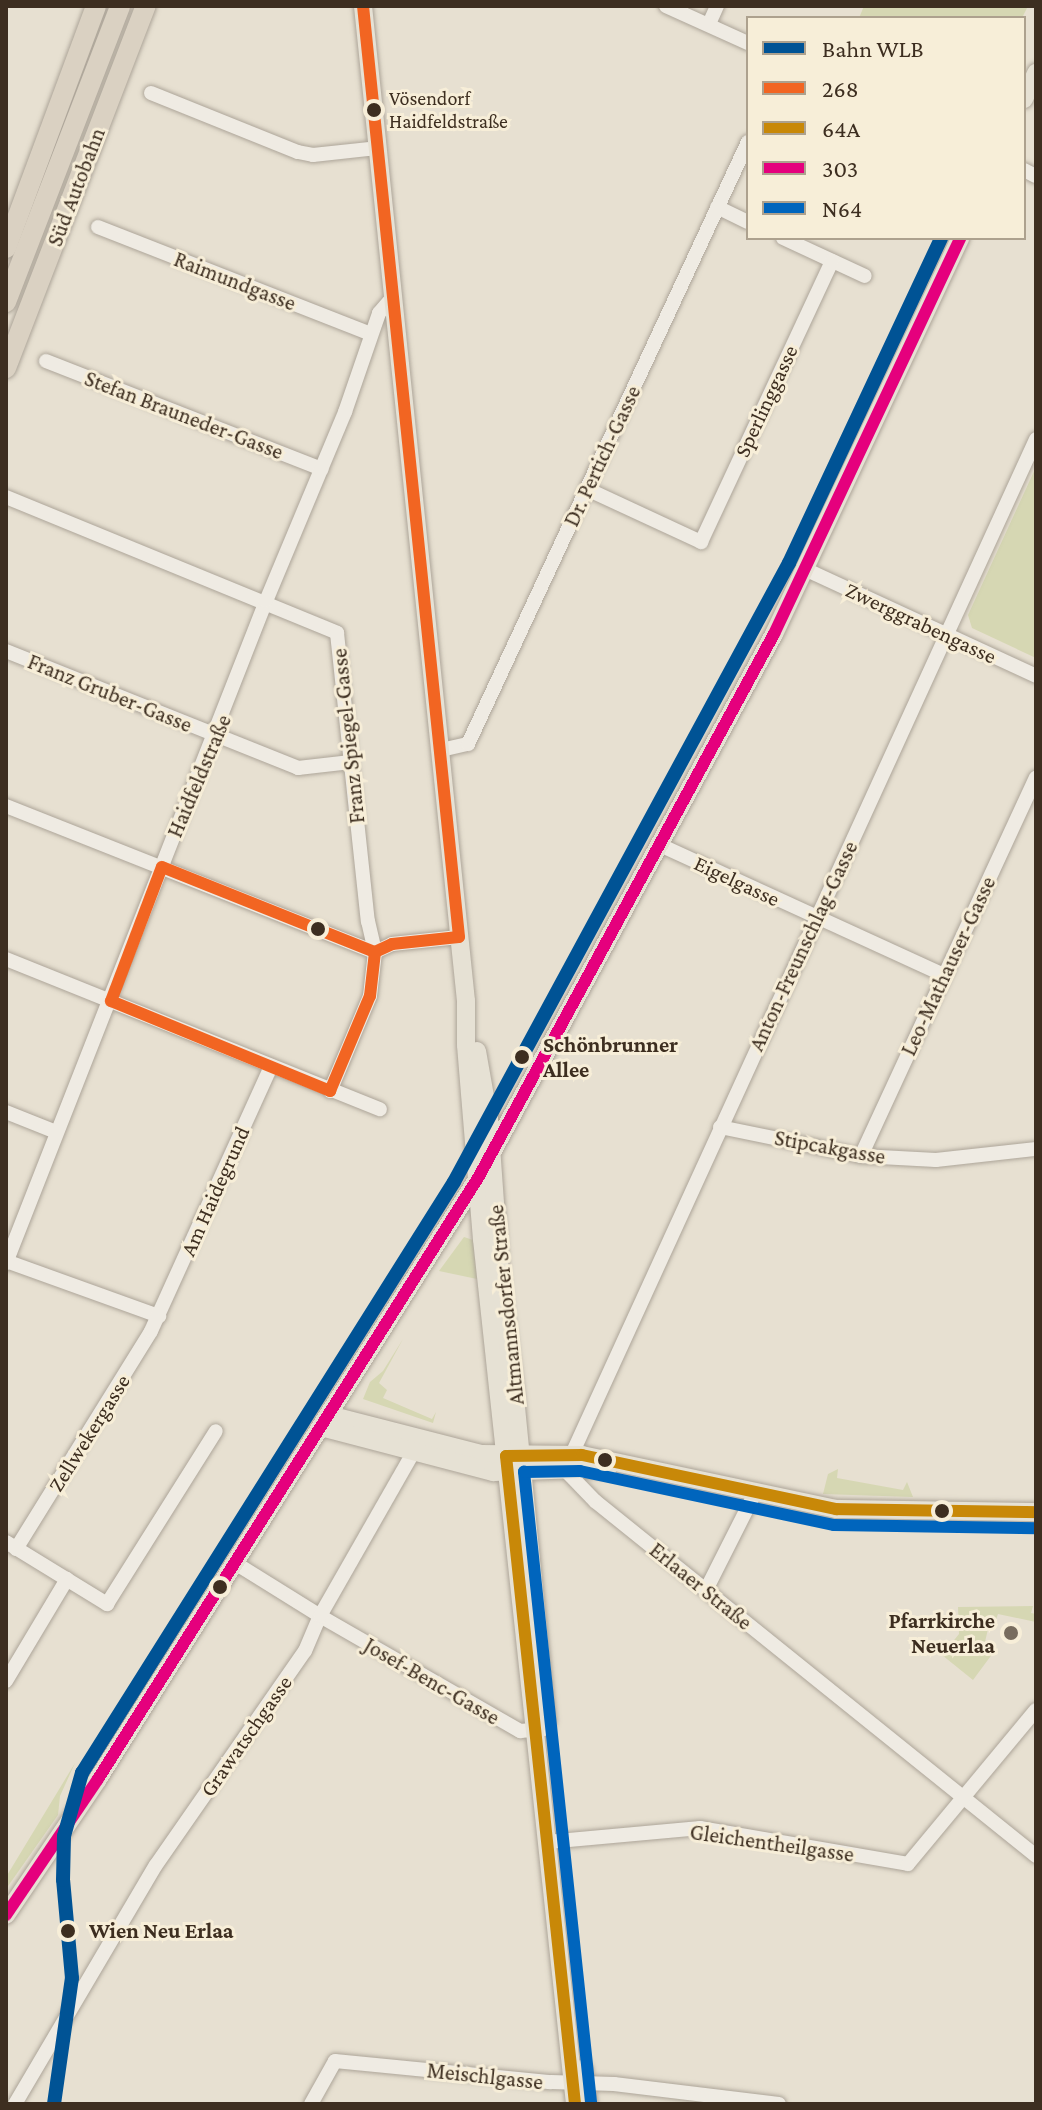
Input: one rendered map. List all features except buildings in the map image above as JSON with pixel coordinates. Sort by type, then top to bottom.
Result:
[{"type":"highway","points":[[6,248],[96,6]]},
{"type":"highway","name":"Süd Autobahn","points":[[6,302],[120,6]]},
{"type":"highway","name":"Süd Autobahn","points":[[6,368],[146,6]]},
{"type":"main road","points":[[363,6],[466,1001]]},
{"type":"main road","points":[[1026,95],[1036,73]]},
{"type":"main road","points":[[6,1915],[98,1779],[478,1178],[807,570],[959,240]]},
{"type":"main road","name":"Altmannsdorfer Straße","points":[[466,1001],[487,1108],[514,1464],[579,2084],[575,2104]]},
{"type":"main road","name":"Altmannsdorfer Straße","points":[[466,1001],[466,1045],[482,1239],[514,1464]]},
{"type":"main road","points":[[446,1232],[472,1231],[482,1239]]},
{"type":"main road","points":[[325,1421],[481,1454],[514,1464]]},
{"type":"main road","points":[[325,1421],[414,1451],[514,1464],[568,1461],[645,1469],[850,1511],[1036,1512]]},
{"type":"main road","name":"Altmannsdorfer Straße","points":[[579,2084],[588,2104]]},
{"type":"street","points":[[666,6],[746,42]]},
{"type":"street","points":[[709,24],[717,6]]},
{"type":"street","points":[[151,93],[305,154],[377,148]]},
{"type":"street","name":"Dr. Pertich-Gasse","points":[[441,750],[468,744],[746,146]]},
{"type":"street","points":[[717,207],[746,221]]},
{"type":"street","name":"Raimundgasse","points":[[98,227],[370,336]]},
{"type":"street","points":[[787,240],[865,276]]},
{"type":"street","name":"Sperlinggasse","points":[[587,489],[701,542],[832,261]]},
{"type":"street","name":"Haidfeldstraße","points":[[7,1262],[56,1132],[216,736],[266,601],[322,469],[379,313],[393,297]]},
{"type":"street","points":[[370,336],[397,339]]},
{"type":"street","name":"Stefan Brauneder-Gasse","points":[[46,361],[322,469]]},
{"type":"street","name":"Anton-Freunschlag-Gasse","points":[[568,1461],[1036,439]]},
{"type":"street","name":"Franz Spiegel-Gasse","points":[[6,497],[266,601],[337,633],[368,921],[375,952],[370,996],[330,1091]]},
{"type":"street","name":"Zwerggrabengasse","points":[[807,570],[1036,676]]},
{"type":"street","name":"Franz Gruber-Gasse","points":[[6,651],[298,768],[351,762]]},
{"type":"street","name":"Leo-Mathauser-Gasse","points":[[861,1156],[1036,777]]},
{"type":"street","points":[[6,806],[375,952],[392,944],[459,937]]},
{"type":"street","name":"Eigelgasse","points":[[660,845],[944,975]]},
{"type":"street","points":[[6,959],[380,1109]]},
{"type":"street","name":"Am Haidegrund","points":[[159,1316],[271,1066]]},
{"type":"street","points":[[6,1112],[56,1132]]},
{"type":"street","name":"Stipcakgasse","points":[[720,1127],[861,1156],[936,1160],[1036,1149]]},
{"type":"street","points":[[7,1262],[159,1316]]},
{"type":"street","name":"Zellwekergasse","points":[[11,1546],[159,1316]]},
{"type":"street","points":[[11,1546],[107,1604],[216,1431]]},
{"type":"street","name":"Grawatschgasse","points":[[15,2104],[156,1865],[305,1651],[320,1616],[414,1451]]},
{"type":"street","name":"Erlaaer Straße","points":[[568,1461],[595,1501],[1036,1856]]},
{"type":"street","points":[[706,1590],[756,1491]]},
{"type":"street","name":"Josef-Benc-Gasse","points":[[235,1563],[320,1616],[520,1731],[541,1729]]},
{"type":"street","points":[[6,1681],[67,1579]]},
{"type":"street","points":[[965,1796],[1036,1710]]},
{"type":"street","name":"Gleichentheilgasse","points":[[552,1842],[700,1828],[908,1864],[965,1796]]},
{"type":"street","name":"Meischlgasse","points":[[311,2104],[335,2061],[779,2104]]},
{"type":"green space","points":[[864,6],[1028,6],[1023,16],[860,16]]},
{"type":"green space","points":[[942,240],[946,240],[793,569],[554,1010],[803,543]]},
{"type":"green space","points":[[1036,467],[1036,658],[972,628],[968,615]]},
{"type":"green space","points":[[464,1237],[473,1240],[477,1279],[439,1271]]},
{"type":"green space","points":[[403,1339],[379,1383],[387,1390],[383,1398],[432,1419],[436,1412],[433,1423],[363,1399],[370,1382],[383,1371]]},
{"type":"green space","points":[[311,1420],[87,1776],[173,1634]]},
{"type":"green space","points":[[838,1469],[837,1478],[903,1490],[907,1482],[913,1497],[823,1494],[828,1474]]},
{"type":"green space","points":[[1033,1606],[1031,1613],[1036,1614],[1036,1622],[998,1614],[995,1622],[990,1620],[985,1642],[982,1641],[980,1647],[993,1653],[973,1680],[942,1655],[959,1634],[958,1607]]},
{"type":"green space","points":[[75,1763],[60,1796],[58,1815],[6,1889],[6,1877]]},
{"type":"rail line","name":"WLB","points":[[54,2104],[72,1978],[63,1880],[64,1836],[82,1773],[454,1182],[789,563],[940,240]]},
{"type":"transit line","name":"268","points":[[363,6],[459,937]]},
{"type":"transit line","name":"303","points":[[6,1915],[98,1779],[478,1178],[774,634],[959,240]]},
{"type":"transit line","name":"268","points":[[162,867],[375,952]]},
{"type":"transit line","name":"268","points":[[111,1001],[162,867]]},
{"type":"transit line","name":"268","points":[[375,952],[392,944],[459,937]]},
{"type":"transit line","name":"268","points":[[330,1091],[370,996],[375,952]]},
{"type":"transit line","name":"268","points":[[111,1001],[330,1091]]},
{"type":"transit line","name":"64A","points":[[506,1456],[582,1455],[836,1509],[1036,1512]]},
{"type":"transit line","name":"64A","points":[[506,1456],[575,2104]]},
{"type":"transit line","name":"N64","points":[[591,2102],[524,1472],[580,1471],[834,1525],[1036,1528]]},
{"type":"place","name":"Vösendorf Haidfeldstraße","points":[[374,110]]},
{"type":"place","name":"Schönbrunner Allee","points":[[522,1057]]},
{"type":"place","name":"Pfarrkirche Neuerlaa","points":[[1011,1633]]},
{"type":"place","name":"Wien Neu Erlaa","points":[[68,1931]]}]
